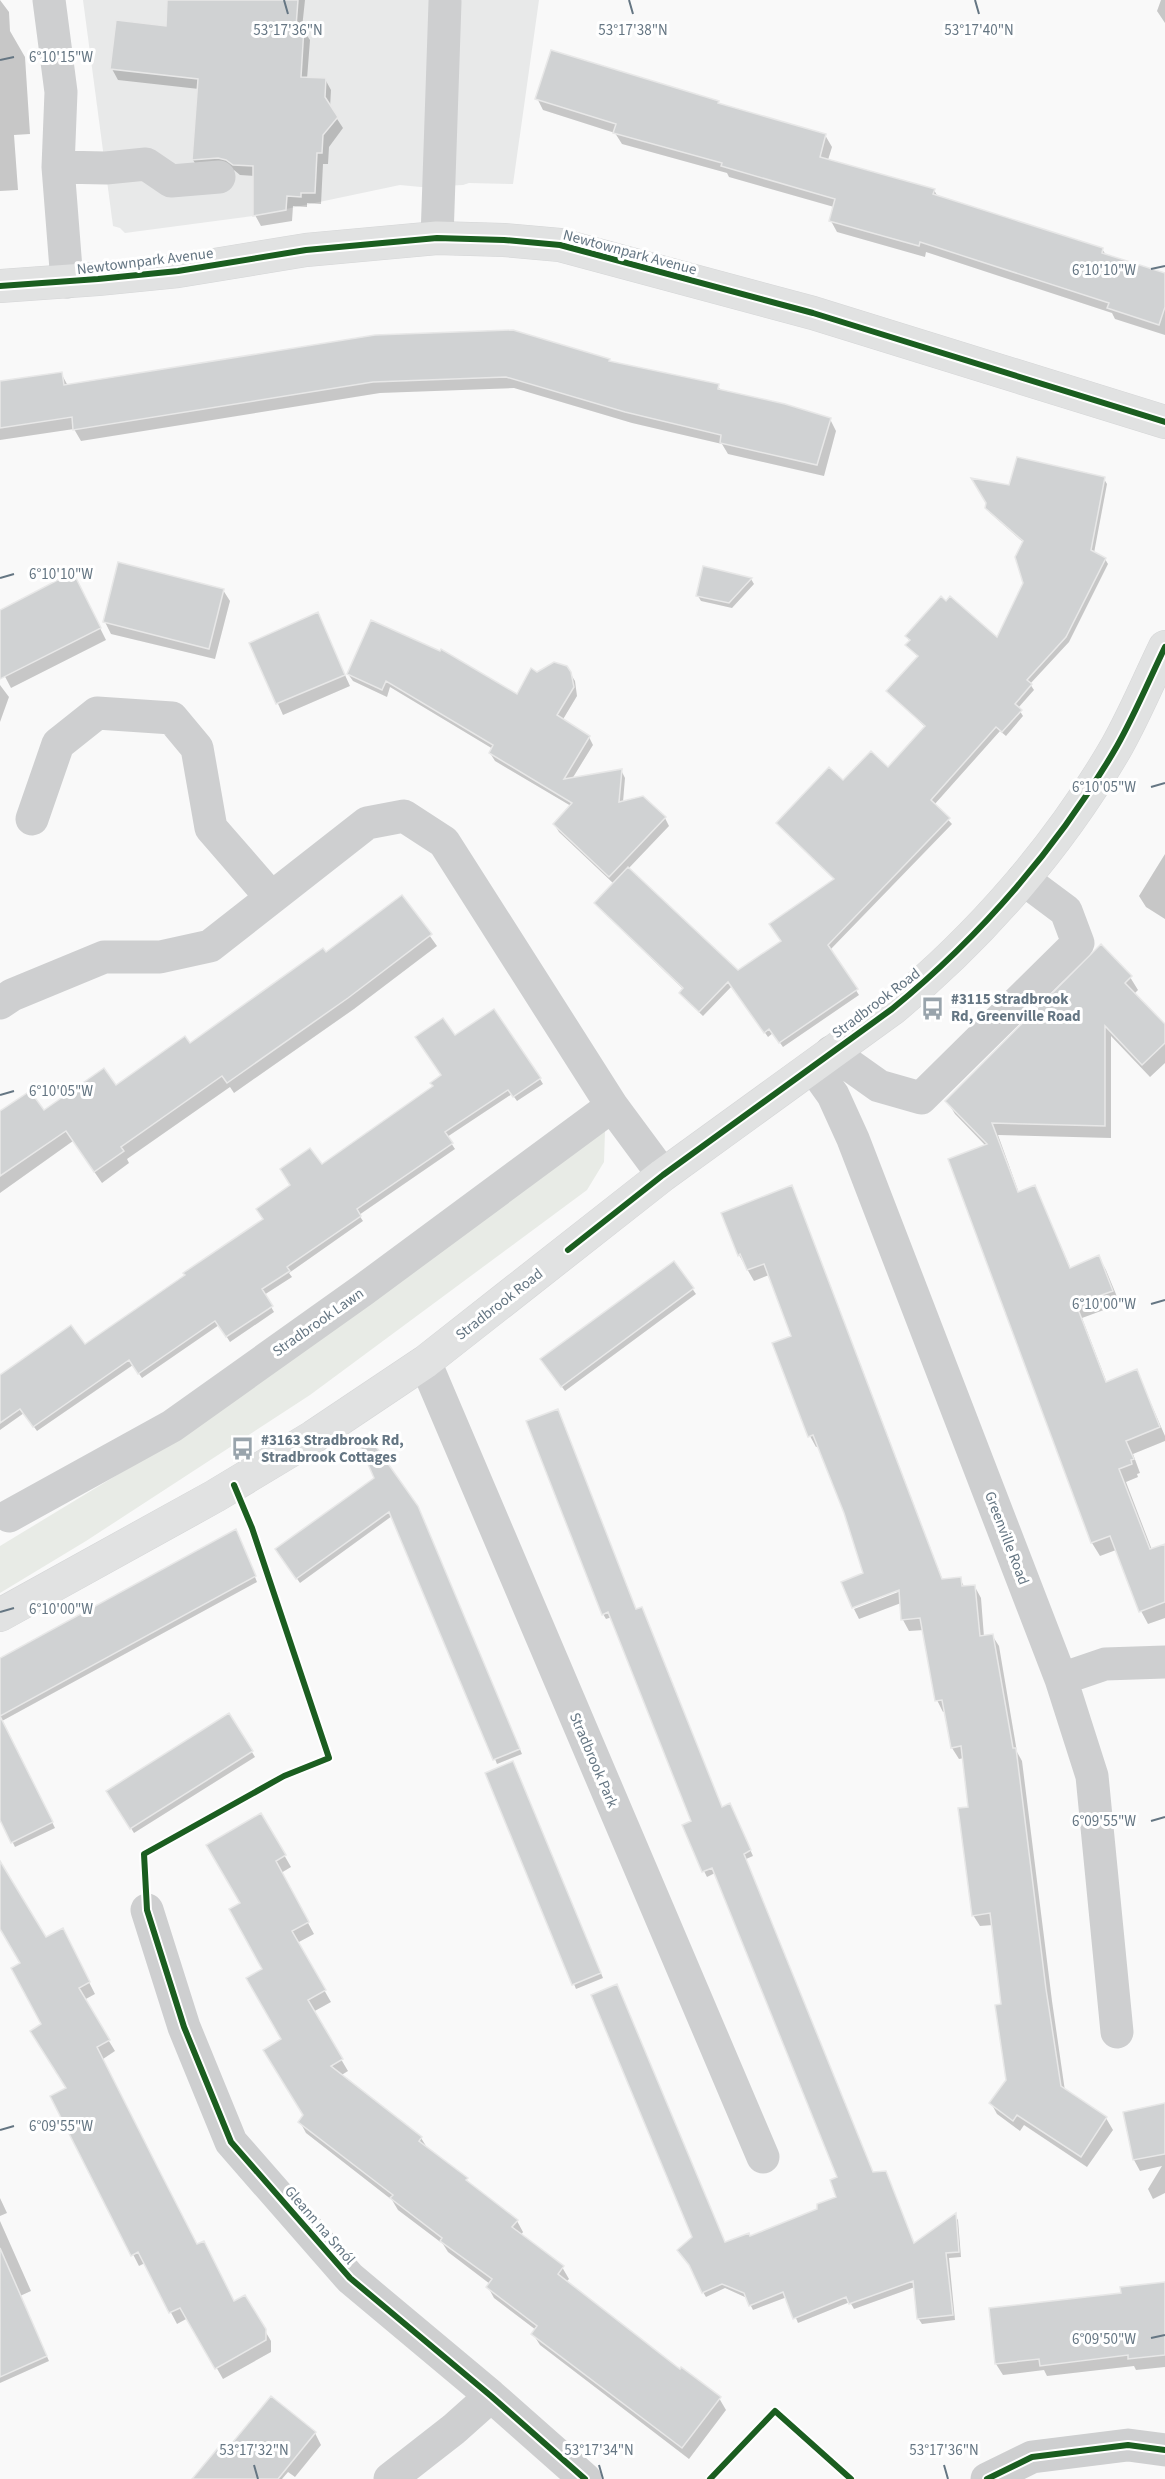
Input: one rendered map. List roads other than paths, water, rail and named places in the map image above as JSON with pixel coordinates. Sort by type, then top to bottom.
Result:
[{"type":"main road","name":"Newtownpark Avenue","points":[[0,286],[178,271],[306,250],[437,238],[504,240],[560,245],[813,313],[1165,422]]},
{"type":"main road","name":"Stradbrook Road","points":[[0,1615],[234,1485],[314,1437],[425,1362],[663,1175],[892,1010],[925,982],[983,924],[1023,879],[1071,816],[1117,746],[1165,647]]},
{"type":"street","points":[[49,0],[61,92],[58,167],[67,282]]},
{"type":"street","points":[[437,238],[445,2]]},
{"type":"street","points":[[58,167],[106,168],[146,164],[171,181],[219,177]]},
{"type":"street","points":[[32,819],[58,744],[97,713],[172,718],[197,748],[211,828],[271,897]]},
{"type":"street","points":[[4,993],[104,957],[160,957],[210,946],[367,823],[404,816],[444,842],[612,1106],[663,1175]]},
{"type":"street","points":[[822,1060],[879,1086],[921,1098],[1078,943],[1066,911],[1023,879]]},
{"type":"street","name":"Greenville Road","points":[[822,1060],[833,1095],[853,1139],[1061,1679],[1092,1776],[1117,2032]]},
{"type":"street","name":"Stradbrook Lawn","points":[[9,1516],[172,1426],[363,1290],[612,1106]]},
{"type":"street","name":"Stradbrook Park","points":[[425,1362],[763,2157]]},
{"type":"street","points":[[1061,1679],[1105,1664],[1165,1662]]},
{"type":"street","name":"Gleann na Smól","points":[[147,1910],[184,2027],[231,2142],[350,2278],[491,2396],[585,2479]]},
{"type":"street","points":[[390,2479],[454,2429],[491,2396]]},
{"type":"street","points":[[987,2479],[1032,2457],[1128,2445],[1165,2450]]},
{"type":"place","name":"#3115 Stradbrook Rd, Greenville Road","points":[[933,1008]]},
{"type":"place","name":"#3163 Stradbrook Rd, Stradbrook Cottages","points":[[243,1449]]}]
